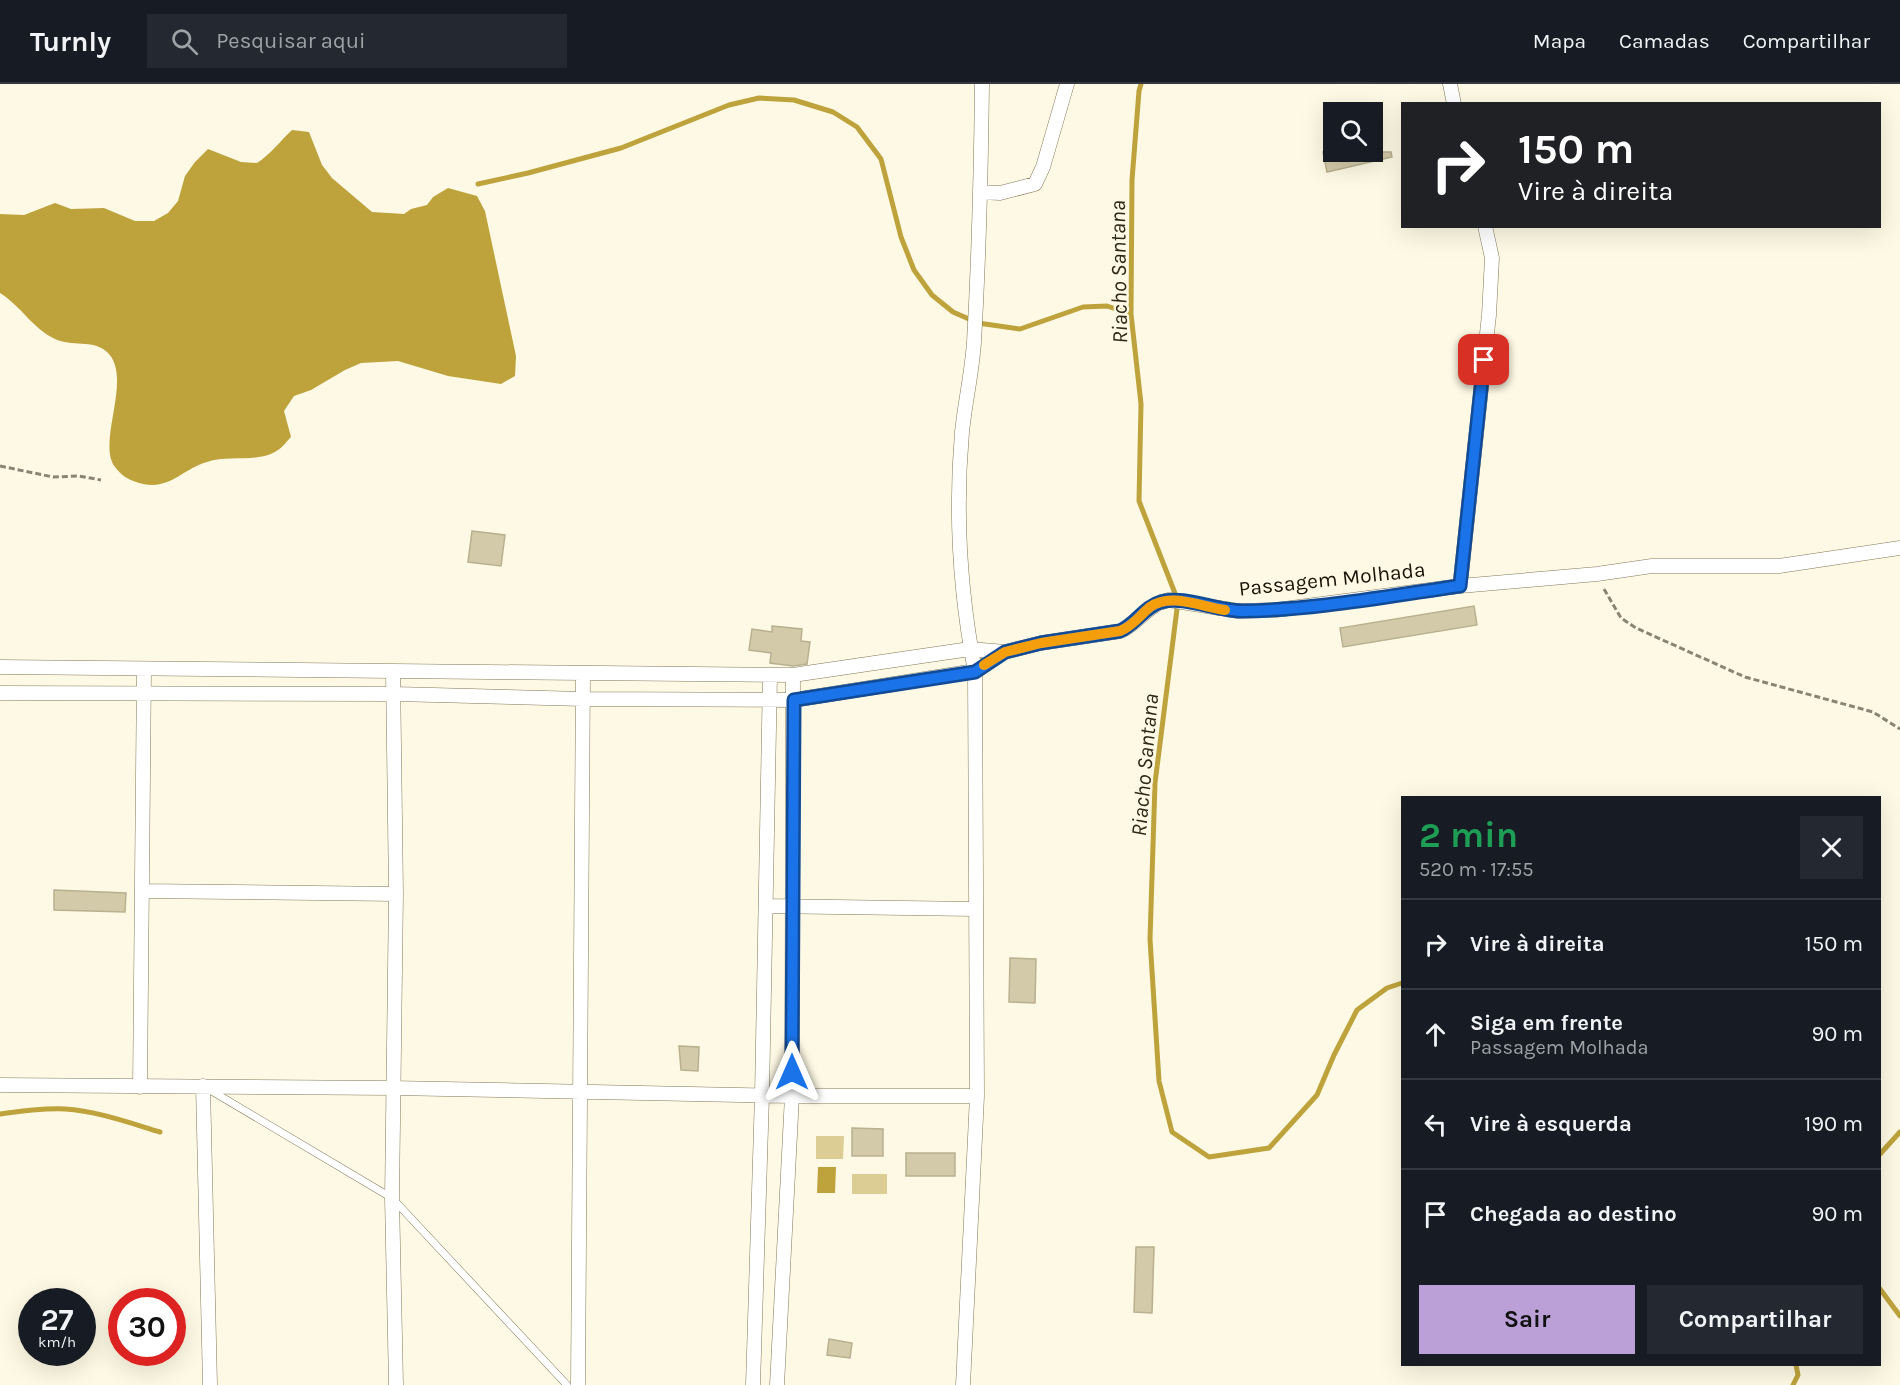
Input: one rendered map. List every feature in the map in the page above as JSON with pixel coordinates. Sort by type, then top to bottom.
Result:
[{"type":"street","points":[[963,1385],[977,1096],[974,909],[975,672],[970,649],[957,518],[962,433],[974,343],[981,192],[982,84]]},
{"type":"street","points":[[981,192],[1000,193],[1035,184],[1043,167],[1067,84]]},
{"type":"street","points":[[1450,84],[1454,102]]},
{"type":"street","points":[[1460,586],[1488,315],[1492,258],[1485,228]]},
{"type":"street","name":"Passagem Molhada","points":[[1005,652],[1041,643],[1120,631],[1128,628],[1150,607],[1168,600],[1238,611],[1276,610],[1460,586],[1597,574],[1652,566],[1779,566],[1900,548]]},
{"type":"street","points":[[0,667],[793,675],[970,649],[1005,652]]},
{"type":"street","points":[[0,693],[394,694],[583,699],[794,700],[975,672],[1005,652]]},
{"type":"street","points":[[140,1087],[144,670]]},
{"type":"street","points":[[393,672],[396,894],[392,1198],[396,1385]]},
{"type":"street","points":[[578,1385],[583,674]]},
{"type":"street","points":[[753,1385],[762,1095],[770,675]]},
{"type":"street","points":[[777,1385],[792,1095],[793,675]]},
{"type":"street","points":[[142,891],[396,894]]},
{"type":"street","points":[[766,906],[974,909]]},
{"type":"street","points":[[0,1085],[977,1096]]},
{"type":"street","points":[[203,1086],[210,1385]]},
{"type":"lane","points":[[203,1086],[392,1198],[567,1385]]},
{"type":"path","points":[[0,466],[53,477],[79,476],[101,480]]},
{"type":"path","points":[[1597,574],[1621,618],[1636,628],[1745,677],[1873,712],[1900,729]]},
{"type":"shaded area","points":[[292,130],[309,132],[322,165],[332,178],[372,212],[404,214],[411,209],[427,205],[433,197],[448,188],[477,196],[485,211],[516,356],[515,376],[501,384],[448,376],[398,361],[361,363],[311,390],[294,396],[284,411],[291,437],[280,449],[261,457],[207,462],[157,485],[147,485],[130,480],[117,470],[110,456],[117,377],[114,363],[107,352],[101,348],[55,339],[33,323],[0,293],[0,214],[24,215],[55,203],[71,209],[104,208],[135,221],[154,221],[168,213],[178,201],[185,176],[208,149],[241,162],[257,163]]},
{"type":"shaded area","points":[[816,1136],[844,1136],[843,1159],[816,1159]]},
{"type":"shaded area","points":[[818,1167],[836,1167],[835,1193],[817,1193]]},
{"type":"shaded area","points":[[852,1174],[887,1174],[887,1194],[852,1194]]},
{"type":"building","points":[[1383,152],[1391,152],[1392,157],[1383,159]]},
{"type":"building","points":[[1325,162],[1370,162],[1327,172]]},
{"type":"building","points":[[472,531],[505,535],[501,566],[468,562]]},
{"type":"building","points":[[1474,606],[1477,625],[1343,647],[1340,628]]},
{"type":"building","points":[[772,626],[802,629],[801,641],[810,642],[807,664],[793,666],[770,663],[771,653],[749,650],[752,629],[772,632]]},
{"type":"building","points":[[54,890],[126,893],[125,912],[54,910]]},
{"type":"building","points":[[1010,958],[1036,959],[1035,1003],[1009,1002]]},
{"type":"building","points":[[679,1046],[699,1047],[698,1071],[681,1070]]},
{"type":"building","points":[[852,1128],[883,1129],[883,1156],[852,1156]]},
{"type":"building","points":[[906,1153],[955,1153],[955,1176],[906,1176]]},
{"type":"building","points":[[1136,1247],[1154,1247],[1152,1313],[1134,1312]]},
{"type":"building","points":[[829,1339],[852,1343],[850,1358],[827,1355]]},
{"type":"waterway","name":"Riacho Santana","points":[[1141,84],[1132,180],[1131,314],[1141,404],[1139,501],[1178,601],[1155,783],[1150,939],[1159,1081],[1172,1132],[1209,1157],[1269,1148],[1317,1095],[1357,1010],[1387,988],[1401,983]]},
{"type":"waterway","points":[[478,184],[621,148],[729,105],[759,98],[794,100],[833,112],[857,127],[881,159],[901,237],[914,270],[932,295],[953,312],[978,323],[1020,329],[1083,307],[1107,306],[1131,314]]},
{"type":"waterway","points":[[0,1114],[49,1109],[77,1110],[160,1132]]},
{"type":"waterway","points":[[1881,1153],[1900,1132]]},
{"type":"waterway","points":[[1881,1290],[1900,1316]]},
{"type":"waterway","name":"Riacho Santana","points":[[1793,1385],[1798,1375],[1796,1366]]},
{"type":"slow traffic","points":[[984,665],[1005,652],[1041,643],[1120,631],[1128,628],[1150,607],[1159,602],[1178,601],[1225,610]]},
{"type":"route","points":[[792,1072],[794,700],[975,672],[1005,652],[1041,643],[1120,631],[1128,628],[1150,607],[1168,600],[1238,611],[1276,610],[1460,586],[1484,360]]}]
